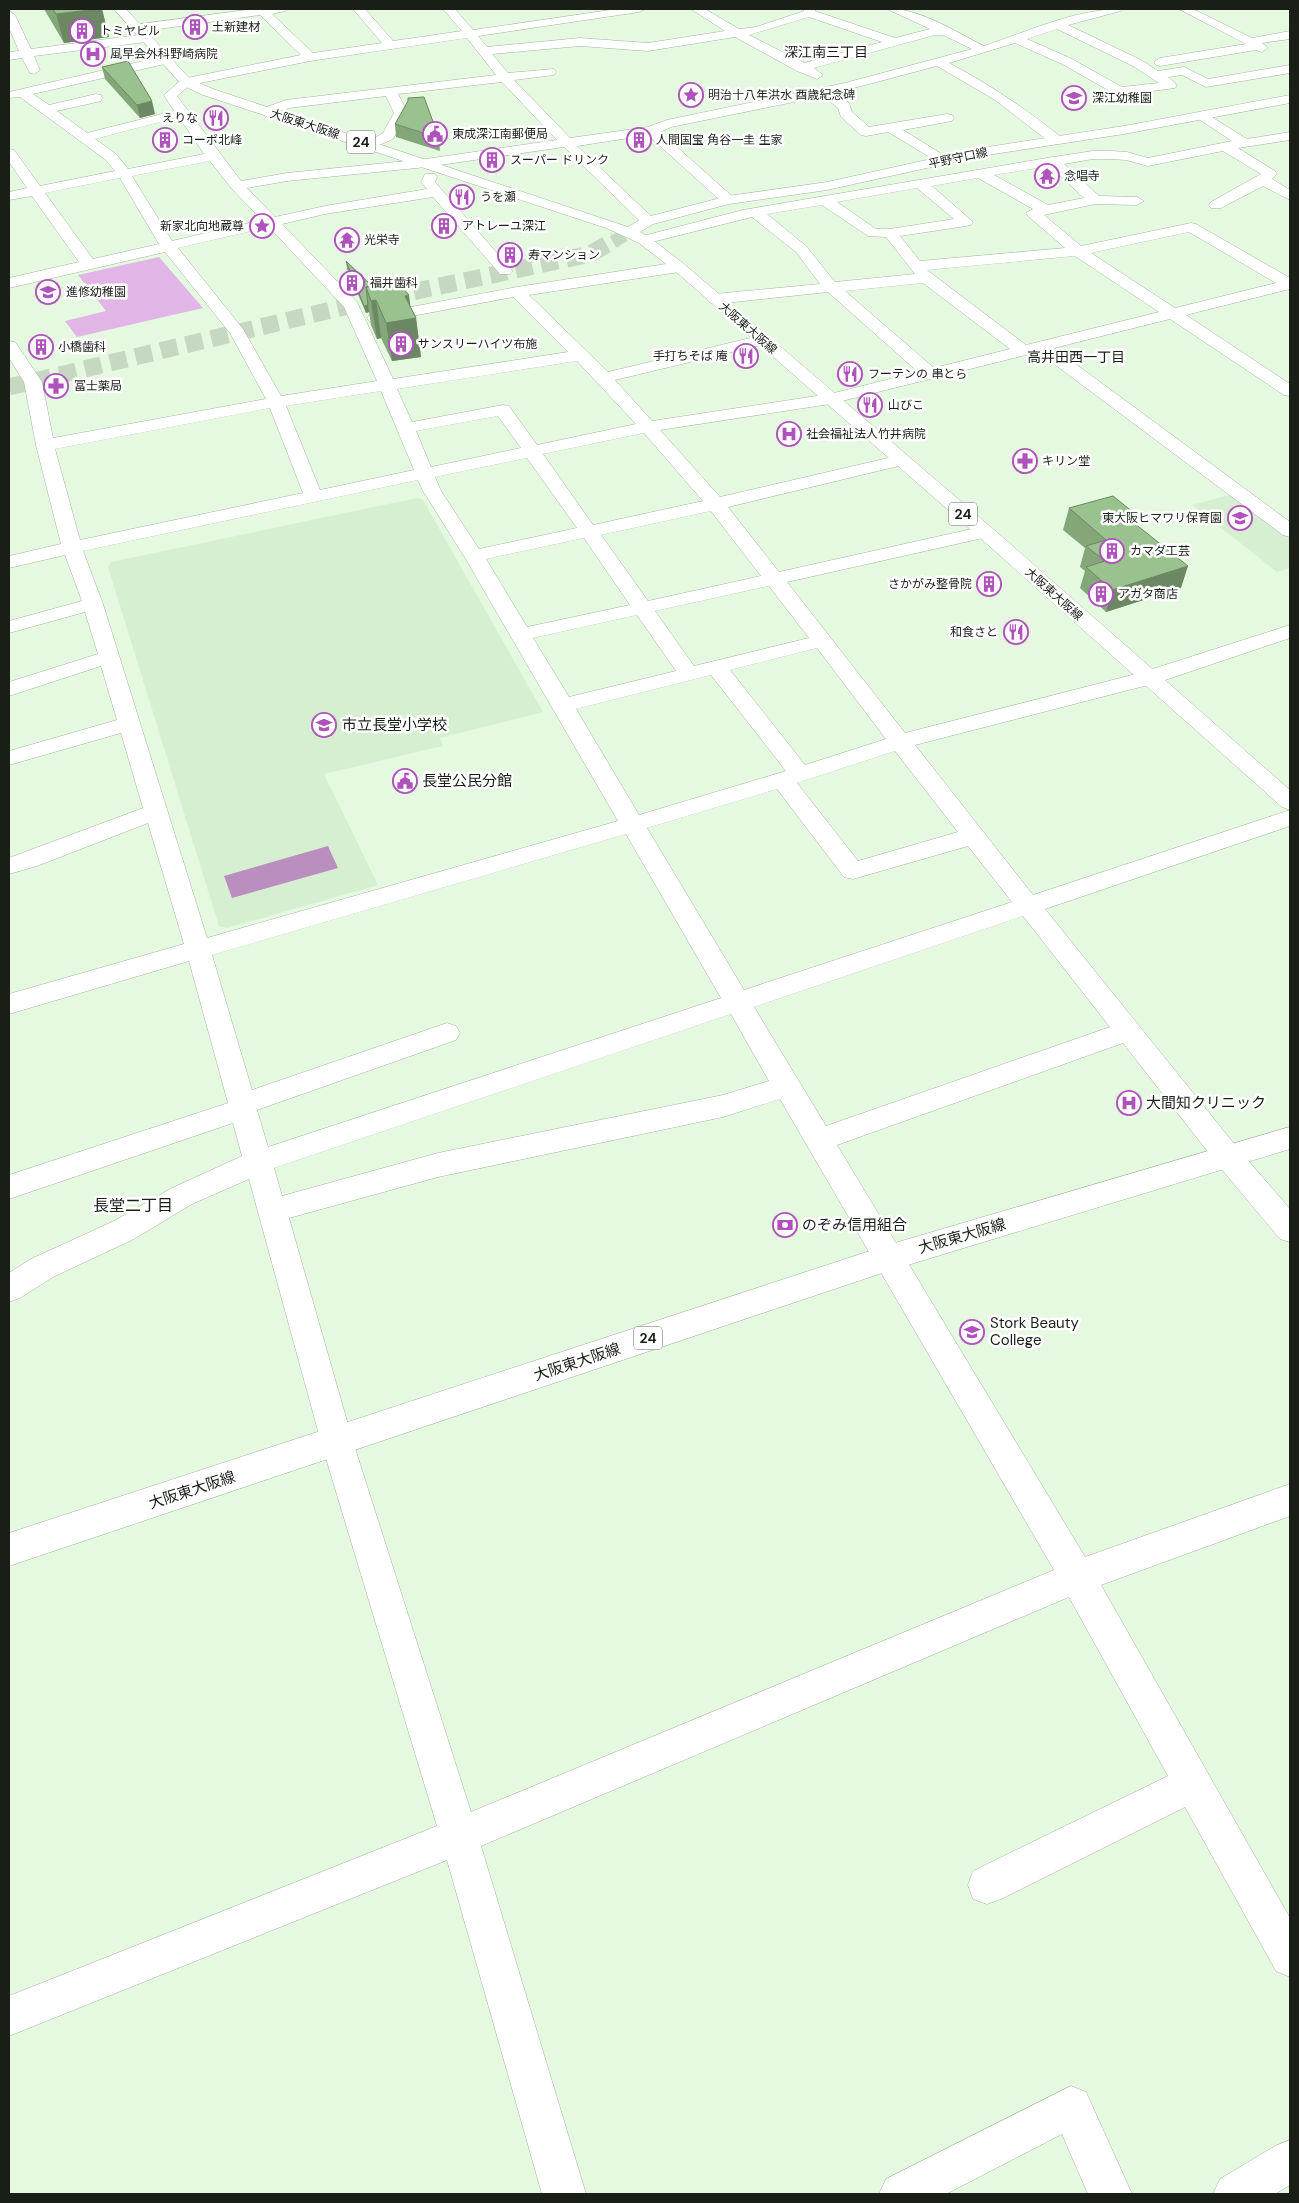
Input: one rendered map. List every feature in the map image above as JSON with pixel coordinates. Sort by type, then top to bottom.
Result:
[{"type":"street","name":"大阪東大阪線","points":[[120,9],[186,82],[208,92],[431,165],[637,236],[679,267],[985,532],[1290,802]]},
{"type":"street","points":[[9,56],[262,10],[281,9]]},
{"type":"street","points":[[359,9],[391,46]]},
{"type":"street","points":[[449,9],[527,102],[569,144],[582,160],[648,221]]},
{"type":"street","points":[[639,9],[579,13],[470,34],[310,57],[186,82],[170,95],[213,156],[238,186],[270,223],[307,257],[351,305],[432,491],[474,556],[1077,1577],[1290,1957]]},
{"type":"street","points":[[697,9],[738,34],[801,68],[846,87]]},
{"type":"street","points":[[893,9],[912,15],[983,50]]},
{"type":"street","points":[[912,15],[929,9]]},
{"type":"street","points":[[1071,9],[1088,15]]},
{"type":"street","points":[[238,186],[287,177],[431,165],[651,132],[667,124],[846,87],[983,50],[1088,15],[1117,9]]},
{"type":"street","points":[[1185,9],[1282,58]]},
{"type":"street","points":[[262,10],[310,57]]},
{"type":"street","points":[[484,51],[536,44],[580,42],[648,46],[738,34],[775,25],[809,11],[895,42]]},
{"type":"street","points":[[9,15],[41,88]]},
{"type":"street","points":[[1058,25],[1114,52],[1133,73],[1155,74],[1184,71],[1206,83],[1290,69]]},
{"type":"street","points":[[801,68],[942,30]]},
{"type":"street","points":[[1105,81],[1290,35]]},
{"type":"street","points":[[1016,39],[1066,61],[1120,91],[1171,84],[1155,74]]},
{"type":"street","points":[[1066,61],[1114,52]]},
{"type":"street","points":[[16,94],[165,60]]},
{"type":"street","points":[[938,62],[973,80],[998,96],[1026,115],[1056,140]]},
{"type":"street","points":[[266,112],[286,104],[550,72]]},
{"type":"street","points":[[370,145],[388,136],[401,112],[390,91]]},
{"type":"street","points":[[826,92],[844,106],[846,114],[866,132],[948,118]]},
{"type":"street","points":[[16,94],[46,110],[111,157],[121,169],[122,174],[168,246],[237,332],[276,402],[314,497]]},
{"type":"street","points":[[46,110],[96,98]]},
{"type":"street","name":"平野守口線","points":[[637,236],[648,221],[728,200],[828,186],[996,149],[1124,130],[1290,99]]},
{"type":"street","points":[[83,138],[181,113]]},
{"type":"street","points":[[1202,115],[1245,143]]},
{"type":"street","points":[[890,128],[943,161]]},
{"type":"street","points":[[651,132],[728,200]]},
{"type":"street","points":[[637,236],[755,212],[1093,155],[1127,156],[1148,162],[1225,146],[1290,136]]},
{"type":"street","points":[[1225,146],[1272,175],[1290,196]]},
{"type":"street","points":[[9,153],[89,265]]},
{"type":"street","points":[[9,196],[213,156]]},
{"type":"street","points":[[1054,161],[1095,200]]},
{"type":"street","points":[[431,165],[428,182],[435,192],[456,212],[505,271]]},
{"type":"street","points":[[981,174],[1046,210]]},
{"type":"street","points":[[1216,205],[1272,175]]},
{"type":"street","points":[[826,201],[873,233],[912,232],[966,222],[922,184]]},
{"type":"street","points":[[9,284],[325,210],[435,192]]},
{"type":"street","points":[[1137,201],[1095,200],[1033,213],[1078,252],[1290,391]]},
{"type":"street","points":[[755,212],[801,249],[831,287],[931,374]]},
{"type":"street","points":[[715,299],[831,287],[921,272],[1078,252],[1191,227],[1290,284]]},
{"type":"street","points":[[890,233],[921,272],[1023,351]]},
{"type":"street","points":[[359,321],[517,292],[679,267]]},
{"type":"street","points":[[9,562],[72,547],[648,427],[830,399],[1290,284]]},
{"type":"street","points":[[517,292],[604,378],[716,504],[973,836],[1228,1158],[1290,1230]]},
{"type":"street","points":[[604,378],[763,340]]},
{"type":"street","points":[[9,346],[33,382],[45,445],[72,547],[93,604],[198,950],[337,1442],[459,1836],[564,2194]]},
{"type":"street","points":[[1041,346],[1290,531]]},
{"type":"street","points":[[45,445],[276,402],[582,355]]},
{"type":"street","points":[[406,428],[503,410],[689,674]]},
{"type":"street","points":[[474,556],[716,504],[901,460]]},
{"type":"street","points":[[520,635],[985,532]]},
{"type":"street","points":[[9,627],[93,604]]},
{"type":"street","points":[[9,1004],[632,825],[899,742],[1148,678],[1290,631]]},
{"type":"street","points":[[561,706],[821,641]]},
{"type":"street","points":[[9,689],[109,657]]},
{"type":"street","points":[[716,667],[853,871],[973,836]]},
{"type":"street","points":[[9,758],[128,724]]},
{"type":"street","points":[[9,866],[155,812]]},
{"type":"street","points":[[9,1289],[42,1268],[124,1230],[182,1196],[258,1162],[736,1001],[1029,906],[1290,818]]},
{"type":"street","points":[[818,1140],[1128,1031]]},
{"type":"street","points":[[9,1187],[242,1107],[447,1033]]},
{"type":"street","points":[[271,1211],[438,1165],[723,1106],[786,1086]]},
{"type":"street","name":"大阪東大阪線","points":[[9,1550],[888,1258],[1290,1138]]},
{"type":"street","points":[[9,2016],[459,1836],[1077,1577],[1290,1500]]},
{"type":"street","points":[[987,1885],[1193,1783]]},
{"type":"street","points":[[900,2194],[1071,2107],[1110,2194]]},
{"type":"street","points":[[1234,2194],[1290,2161]]},
{"type":"shaded area","points":[[159,257],[203,308],[77,337],[65,321],[106,311],[78,275]]},
{"type":"shaded area","points":[[1233,494],[1290,537],[1290,568],[1277,572],[1192,505]]},
{"type":"shaded area","name":"市立長堂小学校","points":[[417,498],[423,500],[543,712],[440,738],[443,746],[324,774],[378,885],[227,928],[219,926],[108,567],[111,562]]},
{"type":"shaded area","points":[[328,846],[338,868],[232,898],[224,876]]},
{"type":"building","points":[[53,9],[98,9],[56,14]]},
{"type":"building","points":[[128,61],[152,101],[137,105],[102,67]]},
{"type":"building","points":[[424,97],[439,138],[395,124],[408,98]]},
{"type":"building","points":[[346,261],[372,286],[366,287],[368,305],[364,306]]},
{"type":"building","points":[[397,282],[409,295],[405,296],[416,318],[386,323],[376,300],[371,301],[366,287]]},
{"type":"building","points":[[1113,496],[1139,517],[1129,519],[1188,566],[1112,590],[1086,567],[1105,561],[1086,546],[1106,540],[1069,508]]},
{"type":"tunnel","points":[[613,242],[630,232]]},
{"type":"tunnel","points":[[9,387],[365,302],[581,256],[592,253],[615,240]]},
{"type":"place","name":"土新建材","points":[[195,27]]},
{"type":"place","name":"トミヤビル","points":[[82,31]]},
{"type":"place","name":"風早会外科野崎病院","points":[[93,54]]},
{"type":"place","name":"明治十八年洪水 酉歳紀念碑","points":[[691,95]]},
{"type":"place","name":"深江幼稚園","points":[[1074,98]]},
{"type":"place","name":"えりな","points":[[216,118]]},
{"type":"place","name":"東成深江南郵便局","points":[[435,134]]},
{"type":"place","name":"コーポ北峰","points":[[165,140]]},
{"type":"place","name":"人間国宝 角谷一圭 生家","points":[[639,140]]},
{"type":"place","name":"スーパー ドリンク","points":[[492,160]]},
{"type":"place","name":"念唱寺","points":[[1047,176]]},
{"type":"place","name":"うを瀬","points":[[462,197]]},
{"type":"place","name":"新家北向地蔵尊","points":[[262,226]]},
{"type":"place","name":"アトレーユ深江","points":[[444,226]]},
{"type":"place","name":"光栄寺","points":[[347,240]]},
{"type":"place","name":"寿マンション","points":[[510,255]]},
{"type":"place","name":"福井歯科","points":[[352,283]]},
{"type":"place","name":"進修幼稚園","points":[[48,292]]},
{"type":"place","name":"サンスリーハイツ布施","points":[[401,344]]},
{"type":"place","name":"小橋歯科","points":[[41,347]]},
{"type":"place","name":"手打ちそば 庵","points":[[746,356]]},
{"type":"place","name":"フーテンの 串とら","points":[[850,374]]},
{"type":"place","name":"冨士薬局","points":[[56,386]]},
{"type":"place","name":"山びこ","points":[[870,405]]},
{"type":"place","name":"社会福祉法人竹井病院","points":[[789,434]]},
{"type":"place","name":"キリン堂","points":[[1025,461]]},
{"type":"place","name":"東大阪ヒマワリ保育園","points":[[1240,518]]},
{"type":"place","name":"カマダ工芸","points":[[1112,551]]},
{"type":"place","name":"さかがみ整骨院","points":[[989,584]]},
{"type":"place","name":"アガタ商店","points":[[1101,594]]},
{"type":"place","name":"和食さと","points":[[1016,632]]},
{"type":"place","name":"市立長堂小学校","points":[[324,725]]},
{"type":"place","name":"長堂公民分館","points":[[405,781]]},
{"type":"place","name":"大間知クリニック","points":[[1129,1103]]},
{"type":"place","name":"のぞみ信用組合","points":[[785,1225]]},
{"type":"place","name":"Stork Beauty College","points":[[972,1332]]},
{"type":"district","name":"深江南三丁目","points":[[826,52]]},
{"type":"district","name":"高井田西一丁目","points":[[1076,357]]},
{"type":"district","name":"長堂二丁目","points":[[133,1205]]}]
